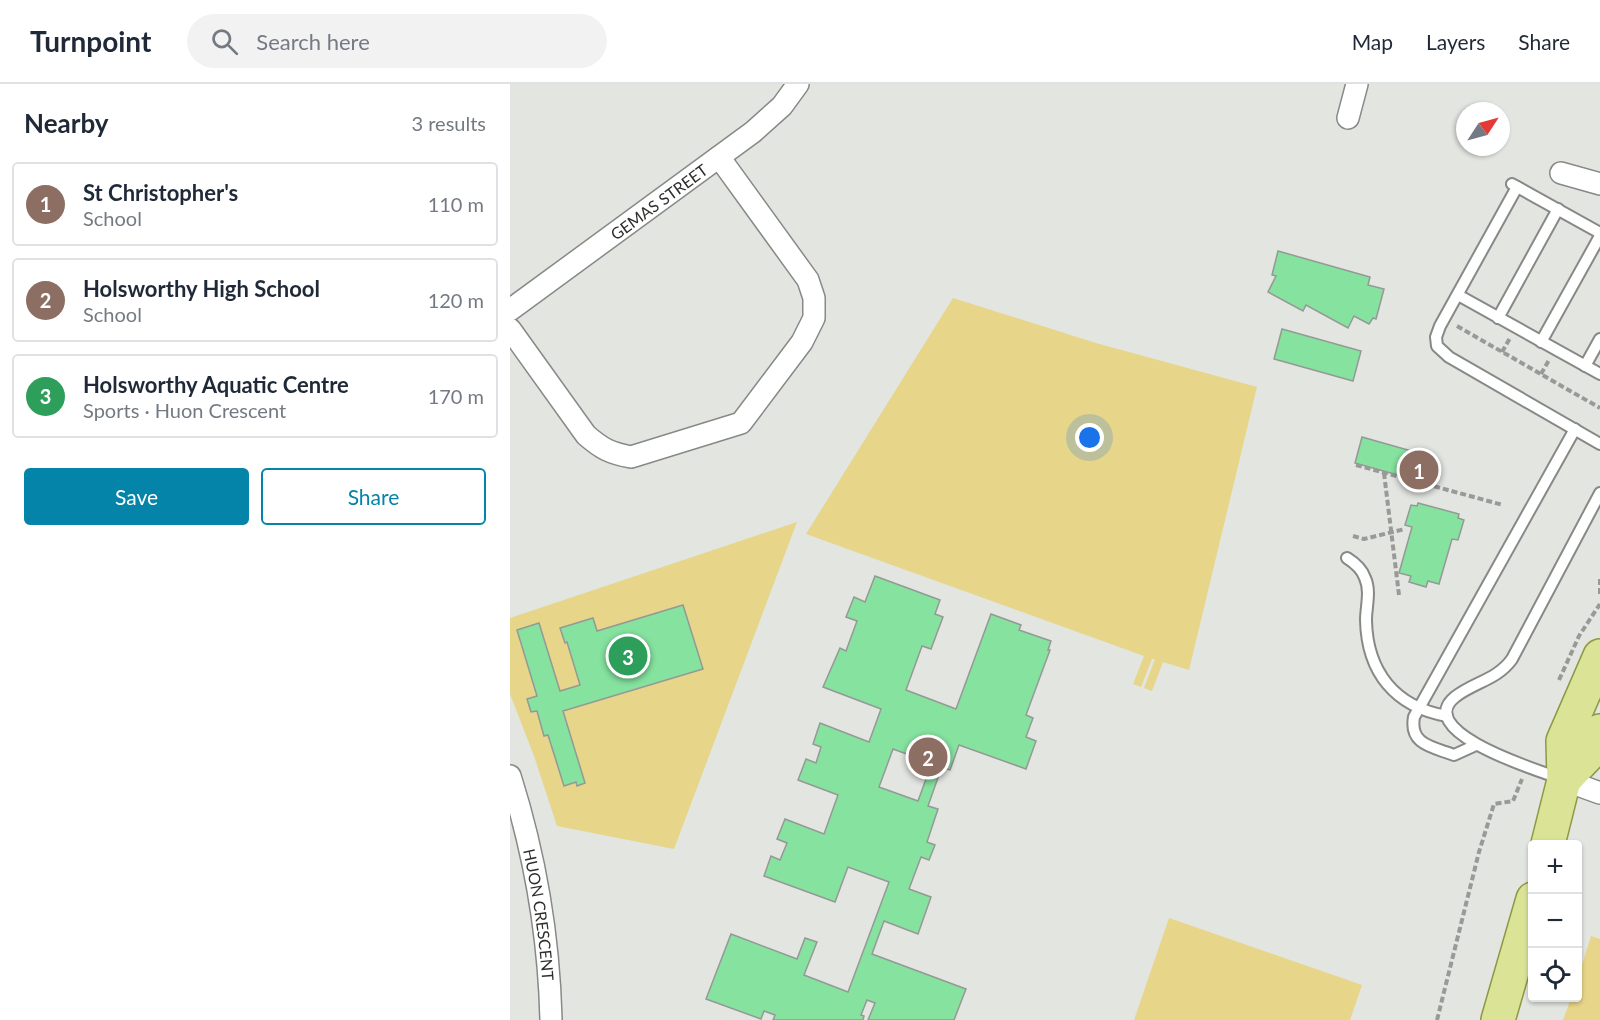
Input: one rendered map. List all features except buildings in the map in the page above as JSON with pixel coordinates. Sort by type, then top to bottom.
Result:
[{"type":"main road","points":[[1549,840],[1564,780],[1563,741],[1600,656]]},
{"type":"main road","points":[[1564,780],[1589,754],[1600,730]]},
{"type":"main road","points":[[1498,1020],[1528,916]]},
{"type":"street","name":"GEMAS STREET","points":[[510,310],[753,132],[782,106],[798,84]]},
{"type":"street","points":[[1348,118],[1357,84]]},
{"type":"street","points":[[510,328],[586,435],[602,448],[615,454],[631,457],[741,423],[802,342],[814,318],[814,298],[808,280],[719,157]]},
{"type":"street","points":[[1561,173],[1600,184]]},
{"type":"street","name":"HUON CRESCENT","points":[[510,776],[538,892],[549,972],[551,1020]]},
{"type":"street","points":[[1564,780],[1600,793]]},
{"type":"lane","points":[[1541,342],[1600,234],[1514,185],[1456,294],[1458,296],[1444,319],[1436,342],[1443,354],[1600,444]]},
{"type":"lane","points":[[1498,318],[1558,209]]},
{"type":"lane","points":[[1458,296],[1600,374]]},
{"type":"lane","points":[[1585,366],[1600,339]]},
{"type":"lane","points":[[1476,745],[1454,755],[1420,741],[1414,734],[1414,717],[1575,429]]},
{"type":"lane","points":[[1564,780],[1476,745],[1454,729],[1447,716],[1450,702],[1455,697],[1494,677],[1512,659],[1600,493]]},
{"type":"lane","points":[[1347,558],[1360,569],[1365,578],[1368,590],[1367,633],[1375,667],[1394,691],[1419,708],[1447,716]]},
{"type":"path","points":[[1444,319],[1600,408]]},
{"type":"path","points":[[1356,465],[1503,505]]},
{"type":"path","points":[[1384,473],[1399,595]]},
{"type":"path","points":[[1353,536],[1364,539],[1406,529]]},
{"type":"path","points":[[1600,579],[1600,596]]},
{"type":"path","points":[[1437,1020],[1479,852],[1494,804],[1513,801]]},
{"type":"shaded area","points":[[953,298],[1096,343],[1257,387],[1189,670],[1163,662],[1152,691],[1144,688],[1155,659],[1152,659],[1141,687],[1133,684],[1144,656],[806,534]]},
{"type":"shaded area","points":[[797,522],[674,849],[557,826],[534,756],[510,694],[510,618]]},
{"type":"shaded area","points":[[1169,918],[1362,985],[1350,1020],[1134,1020]]},
{"type":"shaded area","points":[[1591,936],[1600,939],[1600,1020],[1563,1020],[1570,1002],[1582,1002],[1582,964]]},
{"type":"place","name":"St Christopher's","points":[[1419,470]]},
{"type":"place","name":"Holsworthy Aquatic Centre","points":[[628,656]]},
{"type":"place","name":"Holsworthy High School","points":[[928,757]]}]
